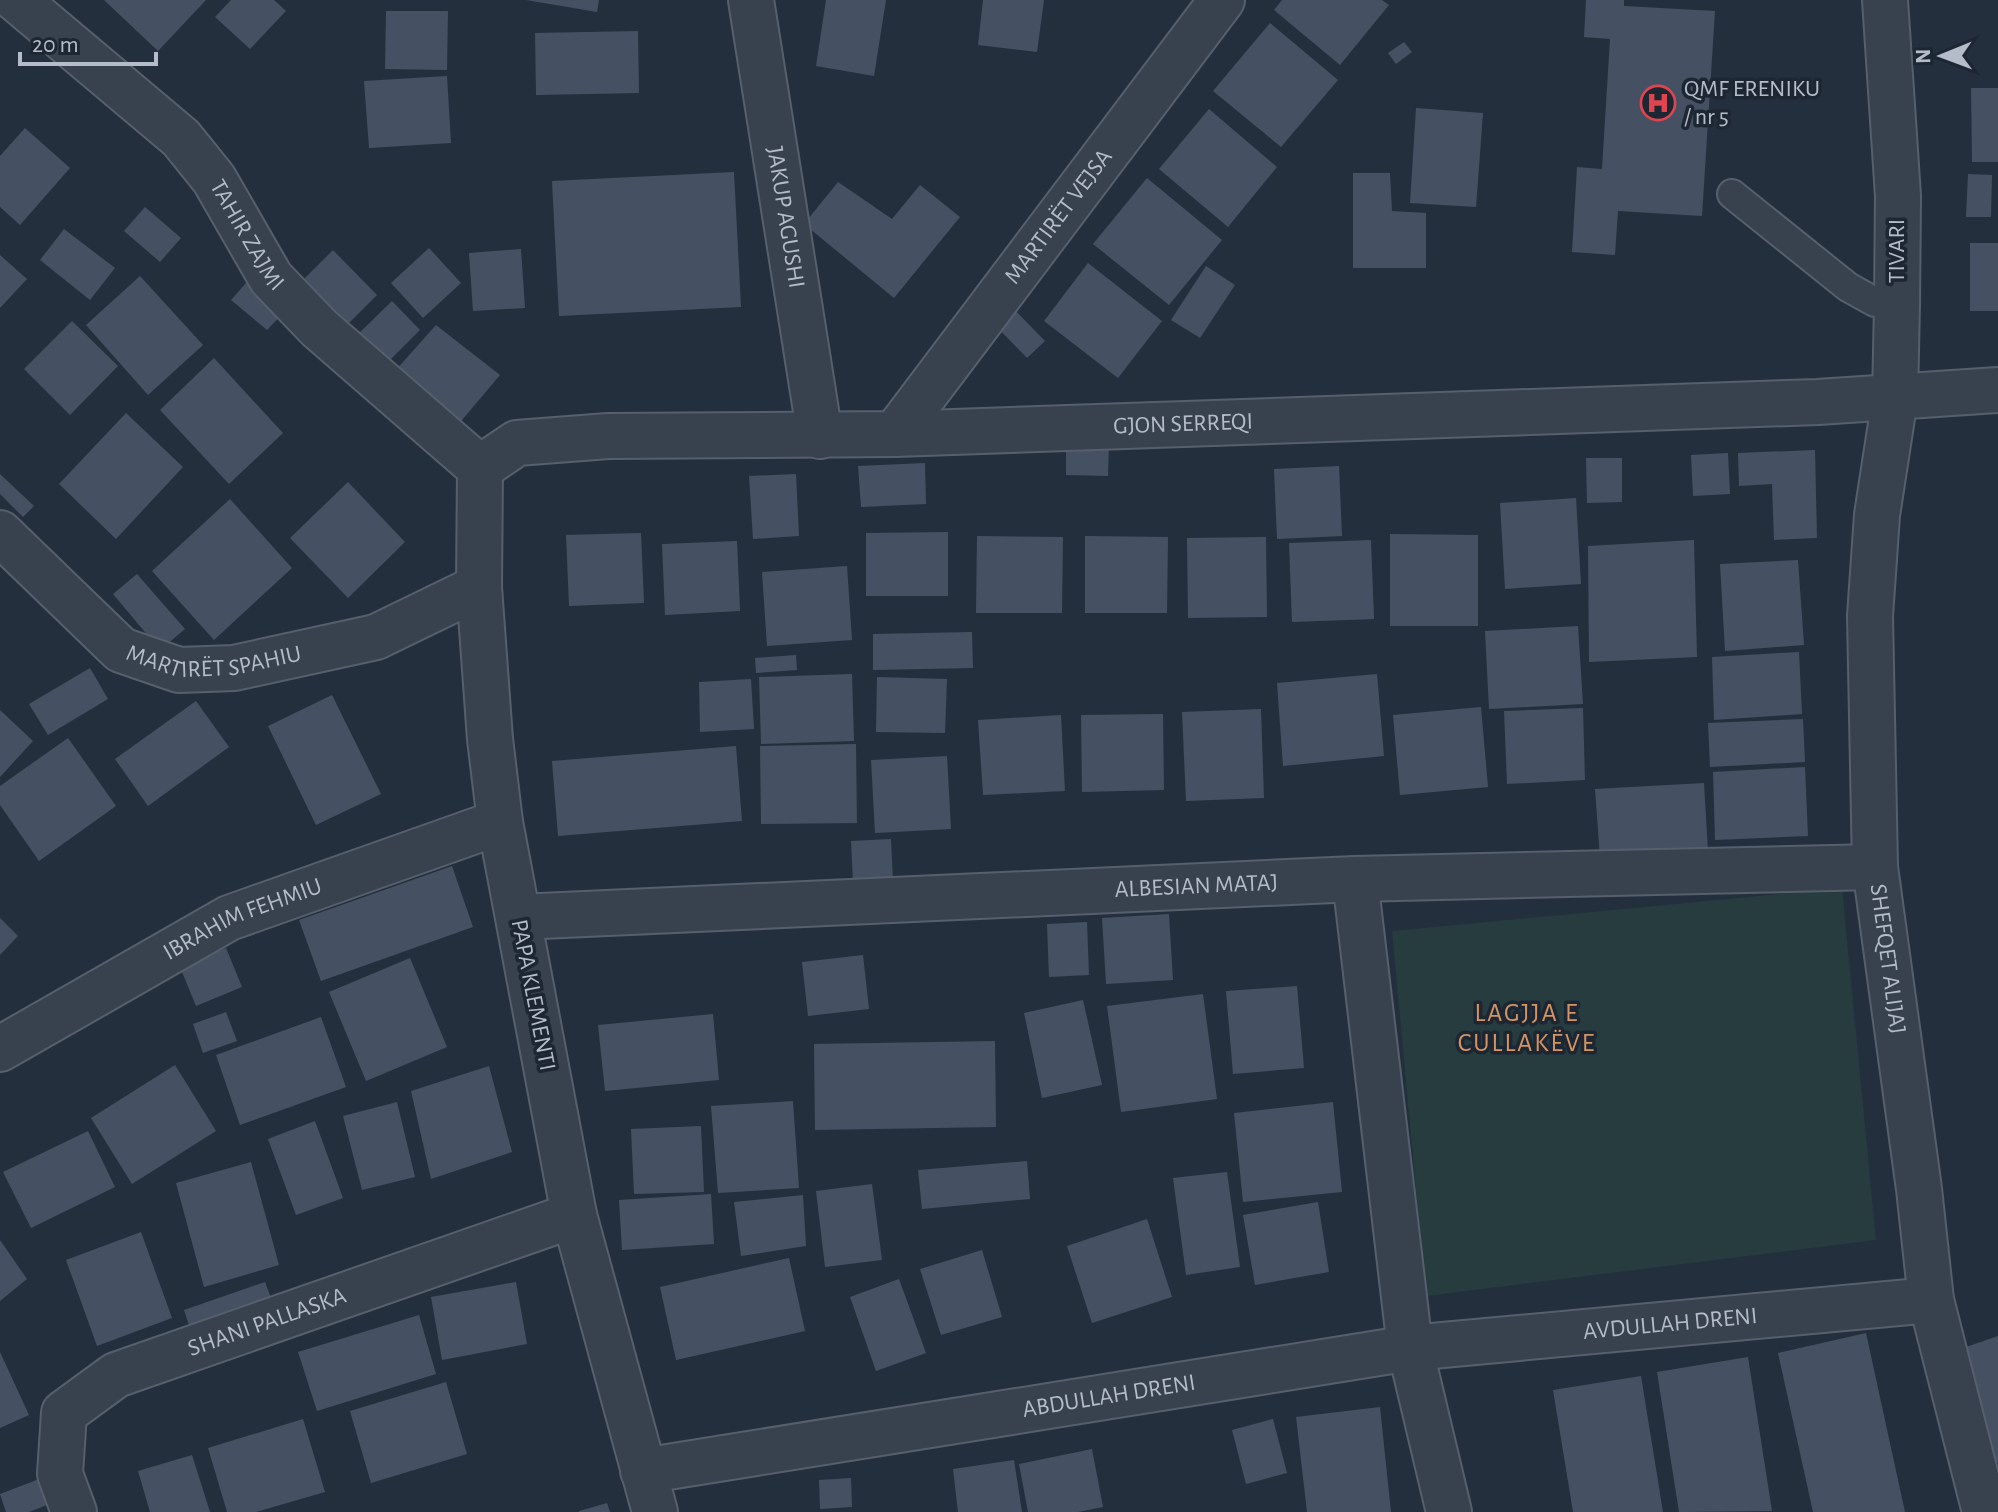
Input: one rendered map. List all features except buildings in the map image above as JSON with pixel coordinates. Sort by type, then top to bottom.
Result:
[{"type":"street","name":"TAHIR ZAJMI","points":[[17,0],[181,138],[214,179],[271,278],[319,328],[480,468]]},
{"type":"street","name":"JAKUP AGUSHI","points":[[751,0],[820,436]]},
{"type":"street","name":"MARTIRËT VEJSA","points":[[895,434],[1222,0]]},
{"type":"street","name":"TIVARI","points":[[1885,0],[1898,196],[1895,398]]},
{"type":"street","points":[[1895,398],[1998,390]]},
{"type":"street","name":"GJON SERREQI","points":[[480,468],[517,443],[608,436],[895,434],[1895,398]]},
{"type":"street","name":"SHEFQET ALIJAJ","points":[[1895,398],[1877,515],[1870,616],[1875,867],[1931,1300],[1985,1512]]},
{"type":"street","name":"PAPA KLEMENTI","points":[[480,468],[479,587],[490,739],[500,822],[574,1215],[655,1512]]},
{"type":"street","name":"MARTIRËT SPAHIU","points":[[0,533],[121,650],[179,670],[234,668],[376,637],[479,587]]},
{"type":"street","name":"IBRAHIM FEHMIU","points":[[0,1049],[229,918],[500,822]]},
{"type":"street","name":"ALBESIAN MATAJ","points":[[519,917],[1355,879],[1875,867]]},
{"type":"street","points":[[1355,879],[1410,1348],[1449,1512]]},
{"type":"street","name":"SHANI PALLASKA","points":[[74,1512],[60,1474],[64,1413],[116,1375],[574,1215]]},
{"type":"street","name":"AVDULLAH DRENI","points":[[1410,1348],[1931,1300]]},
{"type":"street","name":"ABDULLAH DRENI","points":[[643,1471],[1410,1348]]},
{"type":"lane","points":[[1732,194],[1848,287],[1875,302],[1897,305]]},
{"type":"green space","points":[[1842,888],[1876,1240],[1426,1296],[1392,931]]},
{"type":"place","name":"QMF ERENIKU / nr 5","points":[[1658,103]]},
{"type":"district","name":"LAGJJA E CULLAKËVE","points":[[1527,1028]]}]
